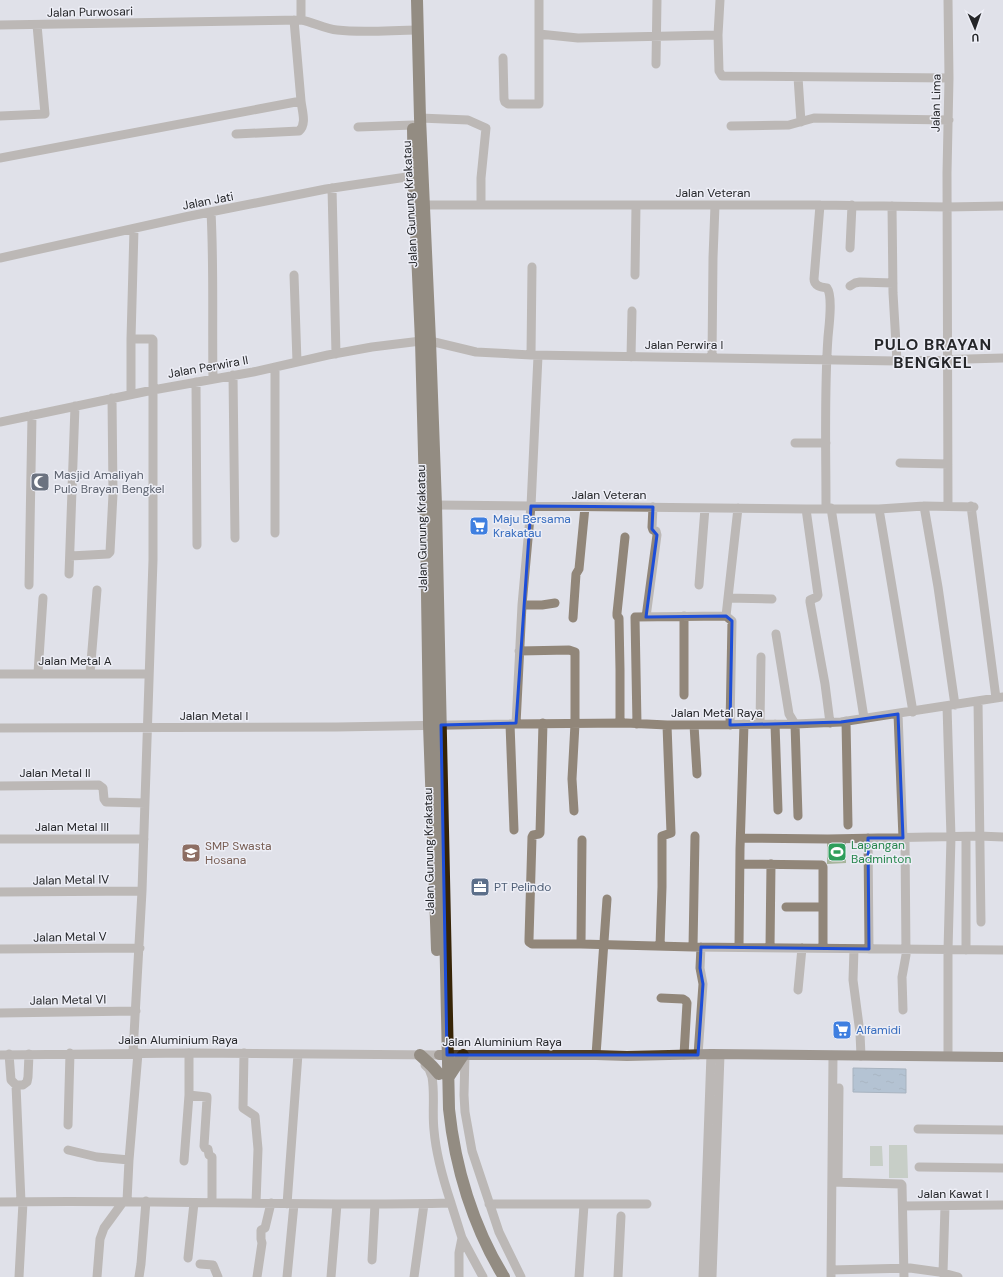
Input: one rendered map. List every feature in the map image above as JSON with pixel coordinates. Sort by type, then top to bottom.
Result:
[{"type":"highway","name":"Jalan Gunung Krakatau","points":[[410,0],[414,30],[418,175],[436,505],[435,725]]},
{"type":"highway","name":"Jalan Gunung Krakatau","points":[[414,30],[417,0]]},
{"type":"highway","name":"Jalan Gunung Krakatau","points":[[418,175],[424,205],[426,529],[435,725],[444,1076]]},
{"type":"highway","points":[[415,1055],[444,1076],[452,1135],[461,1177],[471,1207],[486,1242],[504,1277]]},
{"type":"highway","points":[[464,1055],[444,1076],[444,1118],[452,1165],[461,1198],[479,1246],[494,1277]]},
{"type":"main road","name":"Jalan Aluminium Raya","points":[[443,1055],[716,1054],[1003,1057]]},
{"type":"street","points":[[236,134],[299,131],[302,129],[304,121],[301,101],[298,20],[301,0]]},
{"type":"street","points":[[503,58],[505,102],[508,104],[539,104],[539,0]]},
{"type":"street","points":[[656,64],[657,0]]},
{"type":"street","points":[[720,0],[718,35],[719,71],[722,76],[949,78]]},
{"type":"street","name":"Jalan Lima","points":[[948,0],[948,506]]},
{"type":"street","name":"Jalan Purwosari","points":[[0,25],[298,20],[312,22],[337,30],[414,30]]},
{"type":"street","points":[[0,116],[45,114],[37,25]]},
{"type":"street","points":[[539,34],[578,38],[718,35]]},
{"type":"street","points":[[798,77],[801,122]]},
{"type":"street","points":[[0,158],[301,101]]},
{"type":"street","points":[[731,126],[789,125],[814,118],[949,120]]},
{"type":"street","points":[[358,127],[416,122],[468,120],[486,128],[481,204]]},
{"type":"street","name":"Jalan Jati","points":[[0,258],[211,212],[332,188],[418,175]]},
{"type":"street","points":[[332,188],[336,354]]},
{"type":"street","points":[[712,358],[715,204]]},
{"type":"street","name":"Jalan Veteran","points":[[424,205],[715,204],[947,207],[1003,206]]},
{"type":"street","points":[[635,275],[636,205]]},
{"type":"street","points":[[820,205],[814,283],[827,288],[829,294],[829,329],[826,359],[828,508],[864,718]]},
{"type":"street","points":[[850,248],[852,205]]},
{"type":"street","points":[[892,206],[893,283],[897,361]]},
{"type":"street","points":[[211,212],[213,278],[213,379]]},
{"type":"street","points":[[131,394],[134,229]]},
{"type":"street","points":[[514,830],[513,724],[531,506],[534,356],[532,267]]},
{"type":"street","points":[[294,275],[297,362]]},
{"type":"street","points":[[850,286],[860,282],[893,283]]},
{"type":"street","points":[[631,357],[632,311]]},
{"type":"street","points":[[97,1277],[99,1247],[102,1233],[112,1216],[125,1201],[129,1160],[135,1053],[144,839],[153,563],[153,340],[131,340]]},
{"type":"street","name":"Jalan Perwira II","points":[[0,422],[131,394],[276,367],[372,347],[426,341]]},
{"type":"street","name":"Jalan Perwira I","points":[[426,341],[476,352],[534,356],[897,361],[1003,358]]},
{"type":"street","points":[[275,533],[276,367]]},
{"type":"street","points":[[233,375],[235,538]]},
{"type":"street","points":[[196,382],[197,545]]},
{"type":"street","points":[[70,556],[108,554],[110,552],[113,494],[112,398]]},
{"type":"street","points":[[69,574],[75,406]]},
{"type":"street","points":[[29,585],[32,415]]},
{"type":"street","points":[[795,443],[826,443]]},
{"type":"street","points":[[900,463],[948,464]]},
{"type":"street","name":"Jalan Veteran","points":[[436,505],[806,509],[879,509],[924,506],[972,507],[1000,698]]},
{"type":"street","points":[[924,506],[938,587],[951,705],[948,1056]]},
{"type":"street","points":[[572,618],[576,574],[579,569],[585,507]]},
{"type":"street","points":[[646,617],[656,534],[656,531],[652,528],[653,507]]},
{"type":"street","points":[[699,585],[705,508]]},
{"type":"street","points":[[726,616],[738,508]]},
{"type":"street","points":[[806,509],[818,596],[810,600],[810,602],[825,684],[830,722]]},
{"type":"street","points":[[879,509],[913,712]]},
{"type":"street","points":[[620,723],[619,618],[617,613],[624,537]]},
{"type":"street","points":[[90,674],[97,590]]},
{"type":"street","points":[[38,673],[43,598]]},
{"type":"street","points":[[728,598],[772,599]]},
{"type":"street","points":[[522,604],[542,605],[555,603]]},
{"type":"street","points":[[684,616],[684,695]]},
{"type":"street","points":[[637,724],[635,617],[726,616],[732,621],[730,725]]},
{"type":"street","points":[[776,634],[789,714],[795,724],[798,816]]},
{"type":"street","points":[[519,651],[569,650],[575,652],[575,724],[572,779],[574,811]]},
{"type":"street","points":[[760,724],[761,657]]},
{"type":"street","name":"Jalan Metal A","points":[[0,674],[149,674]]},
{"type":"street","name":"Jalan Metal Raya","points":[[435,725],[542,723],[620,723],[667,725],[795,724],[846,721],[1000,698]]},
{"type":"street","points":[[978,701],[981,922]]},
{"type":"street","points":[[898,714],[904,838],[905,961],[902,977],[903,1010]]},
{"type":"street","points":[[846,721],[848,825]]},
{"type":"street","points":[[542,723],[540,833],[533,835],[532,837],[530,944],[1003,950]]},
{"type":"street","points":[[739,947],[744,724]]},
{"type":"street","points":[[775,724],[778,810]]},
{"type":"street","name":"Jalan Metal I","points":[[0,728],[337,728],[435,725]]},
{"type":"street","points":[[660,946],[662,836],[671,833],[667,725]]},
{"type":"street","points":[[694,725],[697,774]]},
{"type":"street","name":"Jalan Metal II","points":[[0,786],[99,785],[103,788],[104,799],[106,802],[145,803]]},
{"type":"street","points":[[694,836],[697,947],[703,984],[698,1054]]},
{"type":"street","points":[[966,837],[966,950]]},
{"type":"street","points":[[741,838],[1003,837]]},
{"type":"street","points":[[868,838],[869,949]]},
{"type":"street","name":"Jalan Metal III","points":[[0,839],[144,839]]},
{"type":"street","points":[[581,944],[582,840]]},
{"type":"street","points":[[740,864],[822,865],[824,948]]},
{"type":"street","points":[[770,947],[771,864]]},
{"type":"street","name":"Jalan Metal IV","points":[[0,892],[142,891]]},
{"type":"street","points":[[596,1055],[607,899]]},
{"type":"street","points":[[786,907],[823,907]]},
{"type":"street","name":"Jalan Metal V","points":[[0,949],[140,948]]},
{"type":"street","points":[[798,990],[802,948]]},
{"type":"street","points":[[854,949],[854,980],[859,1017],[861,1056]]},
{"type":"street","points":[[661,998],[683,999],[687,1003],[684,1055]]},
{"type":"street","name":"Jalan Metal VI","points":[[0,1013],[136,1011]]},
{"type":"street","points":[[68,1125],[70,1053]]},
{"type":"street","name":"Jalan Aluminium Raya","points":[[5,1055],[70,1053],[244,1053],[443,1055]]},
{"type":"street","points":[[184,1161],[189,1095],[189,1053]]},
{"type":"street","points":[[244,1053],[242,1108],[255,1116],[258,1149],[256,1203]]},
{"type":"street","points":[[16,1085],[23,1085],[27,1081],[29,1054]]},
{"type":"street","points":[[287,1277],[298,1054]]},
{"type":"street","points":[[703,1277],[710,1214],[716,1054]]},
{"type":"street","points":[[5,1055],[11,1080],[16,1085],[22,1202],[19,1277]]},
{"type":"street","points":[[415,1055],[429,1069],[432,1076],[434,1130],[437,1155],[443,1179],[462,1238],[483,1277]]},
{"type":"street","points":[[464,1055],[465,1112],[468,1133],[476,1165],[499,1232],[521,1277]]},
{"type":"street","points":[[836,1056],[834,1273],[904,1272],[915,1268],[958,1277]]},
{"type":"street","points":[[189,1095],[204,1096],[207,1098],[204,1148],[208,1149],[209,1155],[212,1156],[213,1160],[212,1202]]},
{"type":"street","points":[[918,1129],[1003,1130]]},
{"type":"street","points":[[68,1150],[98,1157],[129,1160]]},
{"type":"street","points":[[919,1167],[1003,1168]]},
{"type":"street","points":[[835,1182],[901,1184],[903,1188],[904,1272]]},
{"type":"street","points":[[0,1202],[125,1201],[291,1204],[451,1203]]},
{"type":"street","points":[[139,1277],[146,1202]]},
{"type":"street","points":[[188,1258],[194,1203]]},
{"type":"street","points":[[258,1277],[262,1243],[261,1230],[265,1228],[271,1203]]},
{"type":"street","points":[[331,1277],[337,1204]]},
{"type":"street","points":[[372,1260],[376,1204]]},
{"type":"street","points":[[414,1277],[424,1204]]},
{"type":"street","points":[[489,1204],[647,1204]]},
{"type":"street","points":[[579,1277],[584,1205]]},
{"type":"street","name":"Jalan Kawat I","points":[[903,1206],[1003,1205]]},
{"type":"street","points":[[943,1273],[945,1206]]},
{"type":"street","points":[[618,1277],[621,1216]]},
{"type":"street","points":[[709,1224],[712,1277]]},
{"type":"street","points":[[459,1277],[459,1253],[462,1238]]},
{"type":"street","points":[[200,1264],[213,1265],[218,1277]]},
{"type":"highlighted area","points":[[531,506],[653,507],[652,529],[657,535],[646,617],[726,616],[732,621],[730,725],[841,722],[898,714],[903,838],[868,838],[869,949],[701,947],[700,968],[703,984],[698,1055],[447,1055],[441,725],[516,723]]},
{"type":"green space","name":"Lapangan Badminton","points":[[827,840],[846,840],[846,863],[827,864]]},
{"type":"green space","points":[[889,1145],[907,1145],[908,1178],[889,1178]]},
{"type":"green space","points":[[870,1146],[882,1146],[883,1166],[870,1166]]},
{"type":"water","points":[[853,1068],[906,1069],[906,1093],[853,1092]]},
{"type":"place","name":"Masjid Amaliyah Pulo Brayan Bengkel","points":[[40,482]]},
{"type":"place","name":"Maju Bersama Krakatau","points":[[479,526]]},
{"type":"place","name":"Lapangan Badminton","points":[[837,852]]},
{"type":"place","name":"SMP Swasta Hosana","points":[[191,853]]},
{"type":"place","name":"PT Pelindo","points":[[480,887]]},
{"type":"place","name":"Alfamidi","points":[[842,1030]]},
{"type":"district","name":"PULO BRAYAN BENGKEL","points":[[933,353]]}]
